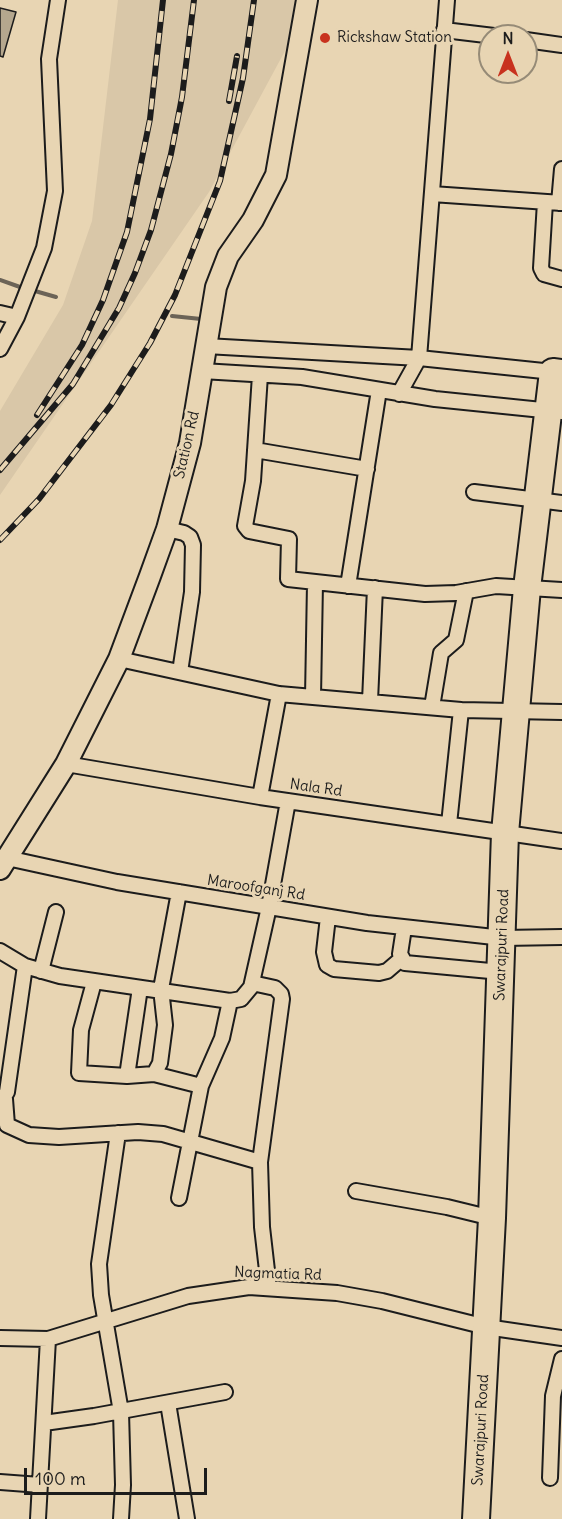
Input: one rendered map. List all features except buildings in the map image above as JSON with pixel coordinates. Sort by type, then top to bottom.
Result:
[{"type":"highway","name":"Swarajpuri Road","points":[[476,1519],[492,1218],[503,938],[504,833],[527,588],[550,502],[558,373]]},
{"type":"street","points":[[0,349],[17,317],[44,248],[55,191],[49,59],[58,0]]},
{"type":"street","name":"Station Rd","points":[[3,864],[66,764],[119,659],[167,529],[190,443],[216,287],[228,256],[253,220],[276,175],[307,0]]},
{"type":"street","points":[[399,393],[419,358],[447,0]]},
{"type":"street","points":[[444,30],[478,34]]},
{"type":"street","points":[[538,42],[562,45]]},
{"type":"street","points":[[562,169],[541,268],[544,274],[562,279]]},
{"type":"street","points":[[432,194],[555,203]]},
{"type":"street","points":[[0,313],[17,317]]},
{"type":"street","points":[[206,346],[419,358],[558,373]]},
{"type":"street","points":[[202,371],[334,381],[399,393],[556,412]]},
{"type":"street","points":[[260,375],[246,530],[289,539],[288,579],[440,594],[496,586],[562,590]]},
{"type":"street","points":[[348,586],[379,390]]},
{"type":"street","points":[[255,450],[367,469]]},
{"type":"street","points":[[474,492],[550,502]]},
{"type":"street","points":[[167,529],[184,533],[190,537],[194,545],[192,592],[180,672]]},
{"type":"street","points":[[312,697],[315,583]]},
{"type":"street","points":[[370,701],[375,588]]},
{"type":"street","points":[[432,707],[441,653],[456,640],[466,591]]},
{"type":"street","points":[[119,659],[279,693],[312,697],[461,710],[562,712]]},
{"type":"street","points":[[260,797],[279,693]]},
{"type":"street","points":[[449,824],[461,710]]},
{"type":"street","name":"Nala Rd","points":[[66,764],[260,797],[562,841]]},
{"type":"street","points":[[0,951],[25,966],[94,982],[161,989],[231,1001],[241,999],[252,983],[269,907],[288,801]]},
{"type":"street","name":"Maroofganj Rd","points":[[3,864],[404,928],[503,938],[562,937]]},
{"type":"street","points":[[154,1074],[160,1063],[165,1025],[161,989],[179,892]]},
{"type":"street","points":[[41,971],[56,912]]},
{"type":"street","points":[[328,917],[324,952],[327,965],[334,969],[379,973],[387,971],[401,959],[404,928]]},
{"type":"street","points":[[401,959],[410,965],[501,972]]},
{"type":"street","points":[[25,966],[2,1101],[7,1125],[29,1135],[59,1137],[147,1133],[190,1140],[261,1162]]},
{"type":"street","points":[[94,982],[81,1030],[77,1069],[83,1075],[154,1074],[201,1086]]},
{"type":"street","points":[[252,983],[276,988],[282,999],[261,1162],[262,1227],[269,1288]]},
{"type":"street","points":[[127,1076],[140,988]]},
{"type":"street","points":[[179,1198],[201,1086],[222,1038],[231,1001]]},
{"type":"street","points":[[118,1133],[99,1264],[101,1295],[120,1412],[123,1485],[121,1519]]},
{"type":"street","points":[[356,1191],[447,1207],[492,1218]]},
{"type":"street","name":"Nagmatia Rd","points":[[0,1338],[48,1338],[206,1292],[269,1288],[337,1293],[382,1301],[486,1327],[562,1338]]},
{"type":"street","points":[[38,1519],[48,1338]]},
{"type":"street","points":[[550,1478],[552,1407],[562,1359]]},
{"type":"street","points":[[44,1423],[120,1412],[225,1392]]},
{"type":"street","points":[[168,1403],[187,1519]]},
{"type":"street","points":[[0,1482],[40,1485]]},
{"type":"shaded area","points":[[118,0],[300,0],[300,23],[209,192],[0,495],[0,411],[63,305],[92,221]]},
{"type":"waterway","points":[[0,280],[20,287]]},
{"type":"waterway","points":[[35,291],[56,297]]},
{"type":"waterway","points":[[172,316],[201,319]]},
{"type":"railway","points":[[37,415],[82,345],[103,300],[127,232],[150,119],[163,0]]},
{"type":"railway","points":[[0,470],[73,384],[119,308],[135,273],[151,230],[171,154],[182,97],[194,0]]},
{"type":"railway","points":[[0,540],[39,499],[111,405],[150,343],[175,295],[220,181],[243,78],[254,0]]},
{"type":"railway","points":[[229,101],[237,56]]},
{"type":"place","name":"Rickshaw Station","points":[[325,38]]}]
